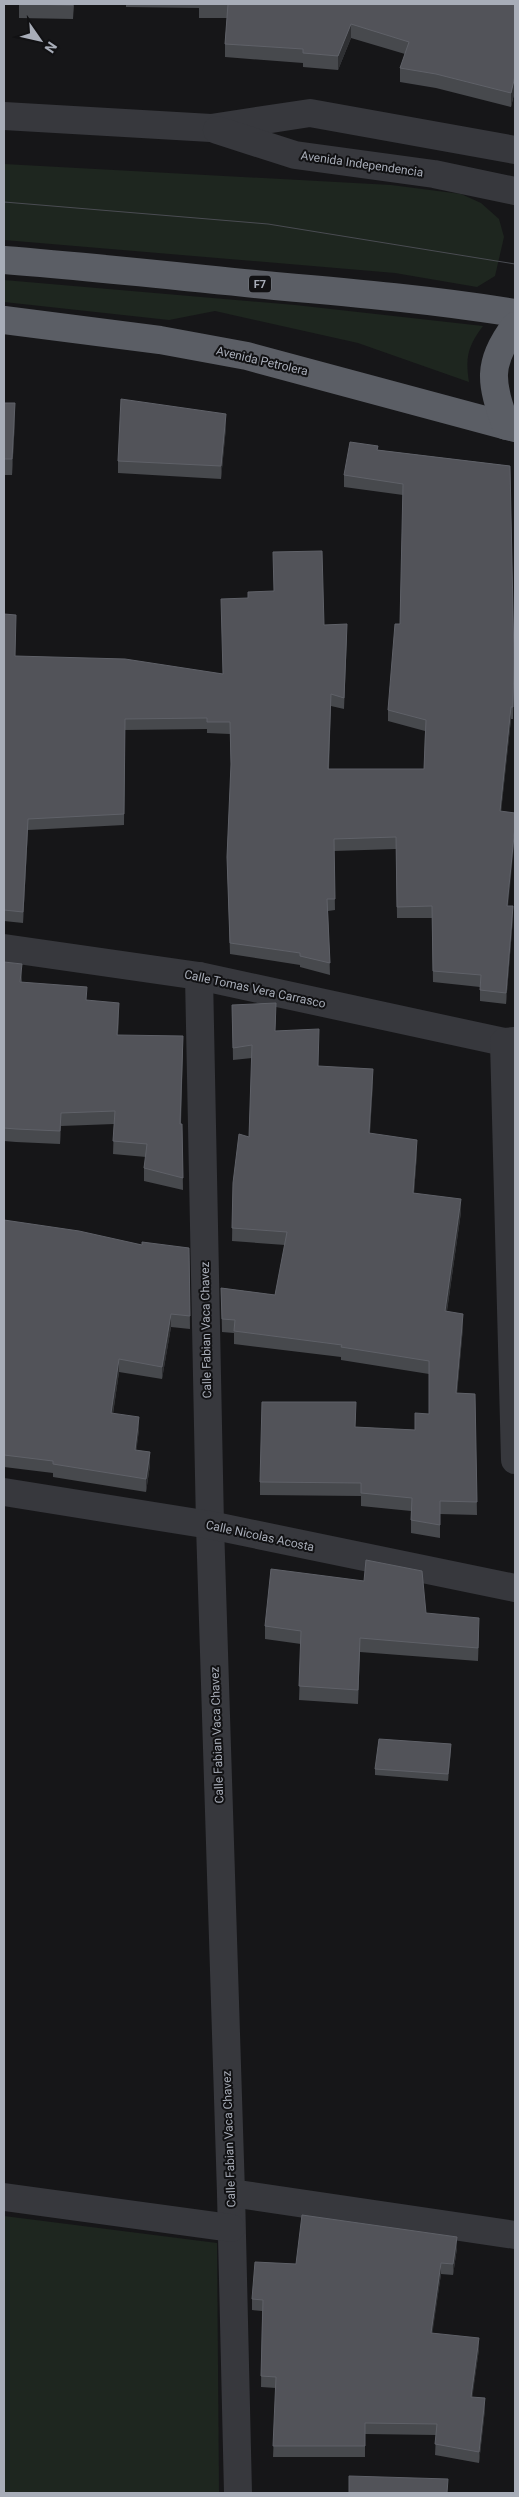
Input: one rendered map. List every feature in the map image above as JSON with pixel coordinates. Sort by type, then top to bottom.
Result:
[{"type":"highway","name":"F7","points":[[4,260],[92,266],[335,291],[459,304],[515,313]]},
{"type":"highway","name":"Avenida Petrolera","points":[[4,320],[160,340],[247,356],[512,430]]},
{"type":"highway","points":[[512,430],[494,385],[494,368],[497,352],[515,326]]},
{"type":"street","name":"Avenida Independencia","points":[[4,116],[211,128],[310,113],[515,150]]},
{"type":"street","name":"Avenida Independencia","points":[[211,128],[295,155],[434,174],[515,190]]},
{"type":"street","name":"Calle Tomas Vera Carrasco","points":[[4,948],[199,976],[509,1042]]},
{"type":"street","name":"Calle Fabian Vaca Chavez","points":[[199,976],[210,1525],[231,2193],[238,2493]]},
{"type":"street","points":[[509,1042],[515,1460]]},
{"type":"street","name":"Calle Nicolas Acosta","points":[[4,1492],[210,1525],[515,1588]]},
{"type":"street","points":[[231,2193],[515,2234]]},
{"type":"street","points":[[4,2197],[232,2228]]},
{"type":"shaded area","points":[[4,164],[391,185],[461,194],[481,203],[499,219],[504,237],[495,276],[477,287],[395,273],[4,240]]},
{"type":"shaded area","points":[[4,280],[295,305],[483,326],[469,352],[467,366],[469,382],[358,343],[215,311],[169,320],[4,302]]},
{"type":"shaded area","points":[[4,2216],[217,2243],[219,2493],[4,2493]]},
{"type":"building","points":[[19,4],[73,4],[73,5]]},
{"type":"building","points":[[228,4],[515,4],[515,76],[511,93],[436,74],[400,68],[409,42],[351,24],[338,56],[303,53],[303,49],[225,44]]},
{"type":"building","points":[[121,399],[226,414],[221,466],[118,461]]},
{"type":"building","points":[[4,403],[15,403],[12,459],[4,459]]},
{"type":"building","points":[[350,442],[378,446],[377,450],[510,466],[514,660],[513,707],[511,707],[500,811],[515,813],[515,826],[507,906],[513,906],[506,993],[480,990],[481,975],[433,971],[432,906],[397,907],[396,837],[334,839],[335,899],[327,899],[330,963],[300,956],[300,953],[230,943],[227,857],[231,764],[230,722],[207,722],[207,718],[125,719],[124,814],[28,819],[23,912],[4,910],[4,614],[16,615],[15,656],[125,659],[223,674],[221,599],[248,598],[248,592],[274,591],[273,552],[322,551],[324,625],[347,624],[344,698],[331,694],[328,769],[424,769],[426,720],[388,710],[395,624],[400,624],[403,484],[344,475]]},
{"type":"building","points":[[4,962],[22,964],[20,982],[87,987],[86,1000],[119,1003],[117,1035],[183,1036],[180,1124],[182,1124],[183,1178],[144,1168],[147,1144],[113,1141],[115,1111],[61,1113],[60,1131],[4,1128]]},
{"type":"building","points":[[276,1003],[275,1031],[319,1029],[318,1066],[373,1069],[369,1133],[417,1140],[413,1193],[461,1199],[445,1311],[463,1314],[456,1393],[475,1394],[477,1502],[440,1501],[440,1525],[411,1520],[412,1498],[361,1493],[361,1483],[260,1482],[262,1402],[356,1402],[355,1427],[415,1430],[415,1413],[429,1414],[429,1361],[341,1347],[342,1345],[234,1331],[235,1320],[222,1319],[221,1288],[275,1295],[287,1232],[232,1228],[233,1183],[239,1134],[249,1137],[252,1045],[233,1048],[232,1005]]},
{"type":"building","points":[[4,1220],[79,1231],[142,1245],[142,1242],[189,1248],[190,1316],[171,1314],[162,1367],[119,1359],[111,1413],[139,1417],[135,1450],[150,1452],[146,1479],[53,1464],[53,1461],[4,1455]]},
{"type":"building","points":[[366,1560],[422,1571],[426,1613],[479,1618],[478,1648],[360,1638],[358,1690],[299,1686],[301,1631],[265,1626],[271,1569],[364,1581]]},
{"type":"building","points":[[379,1739],[451,1744],[448,1774],[375,1769]]},
{"type":"building","points":[[302,2215],[457,2237],[453,2264],[441,2263],[431,2333],[479,2338],[471,2397],[485,2398],[479,2452],[435,2444],[437,2424],[365,2423],[365,2446],[273,2446],[276,2377],[261,2376],[263,2300],[252,2299],[255,2262],[296,2264]]},
{"type":"building","points":[[349,2476],[448,2479],[447,2493],[349,2493]]},
{"type":"tram line","points":[[4,202],[268,224],[515,264]]}]
